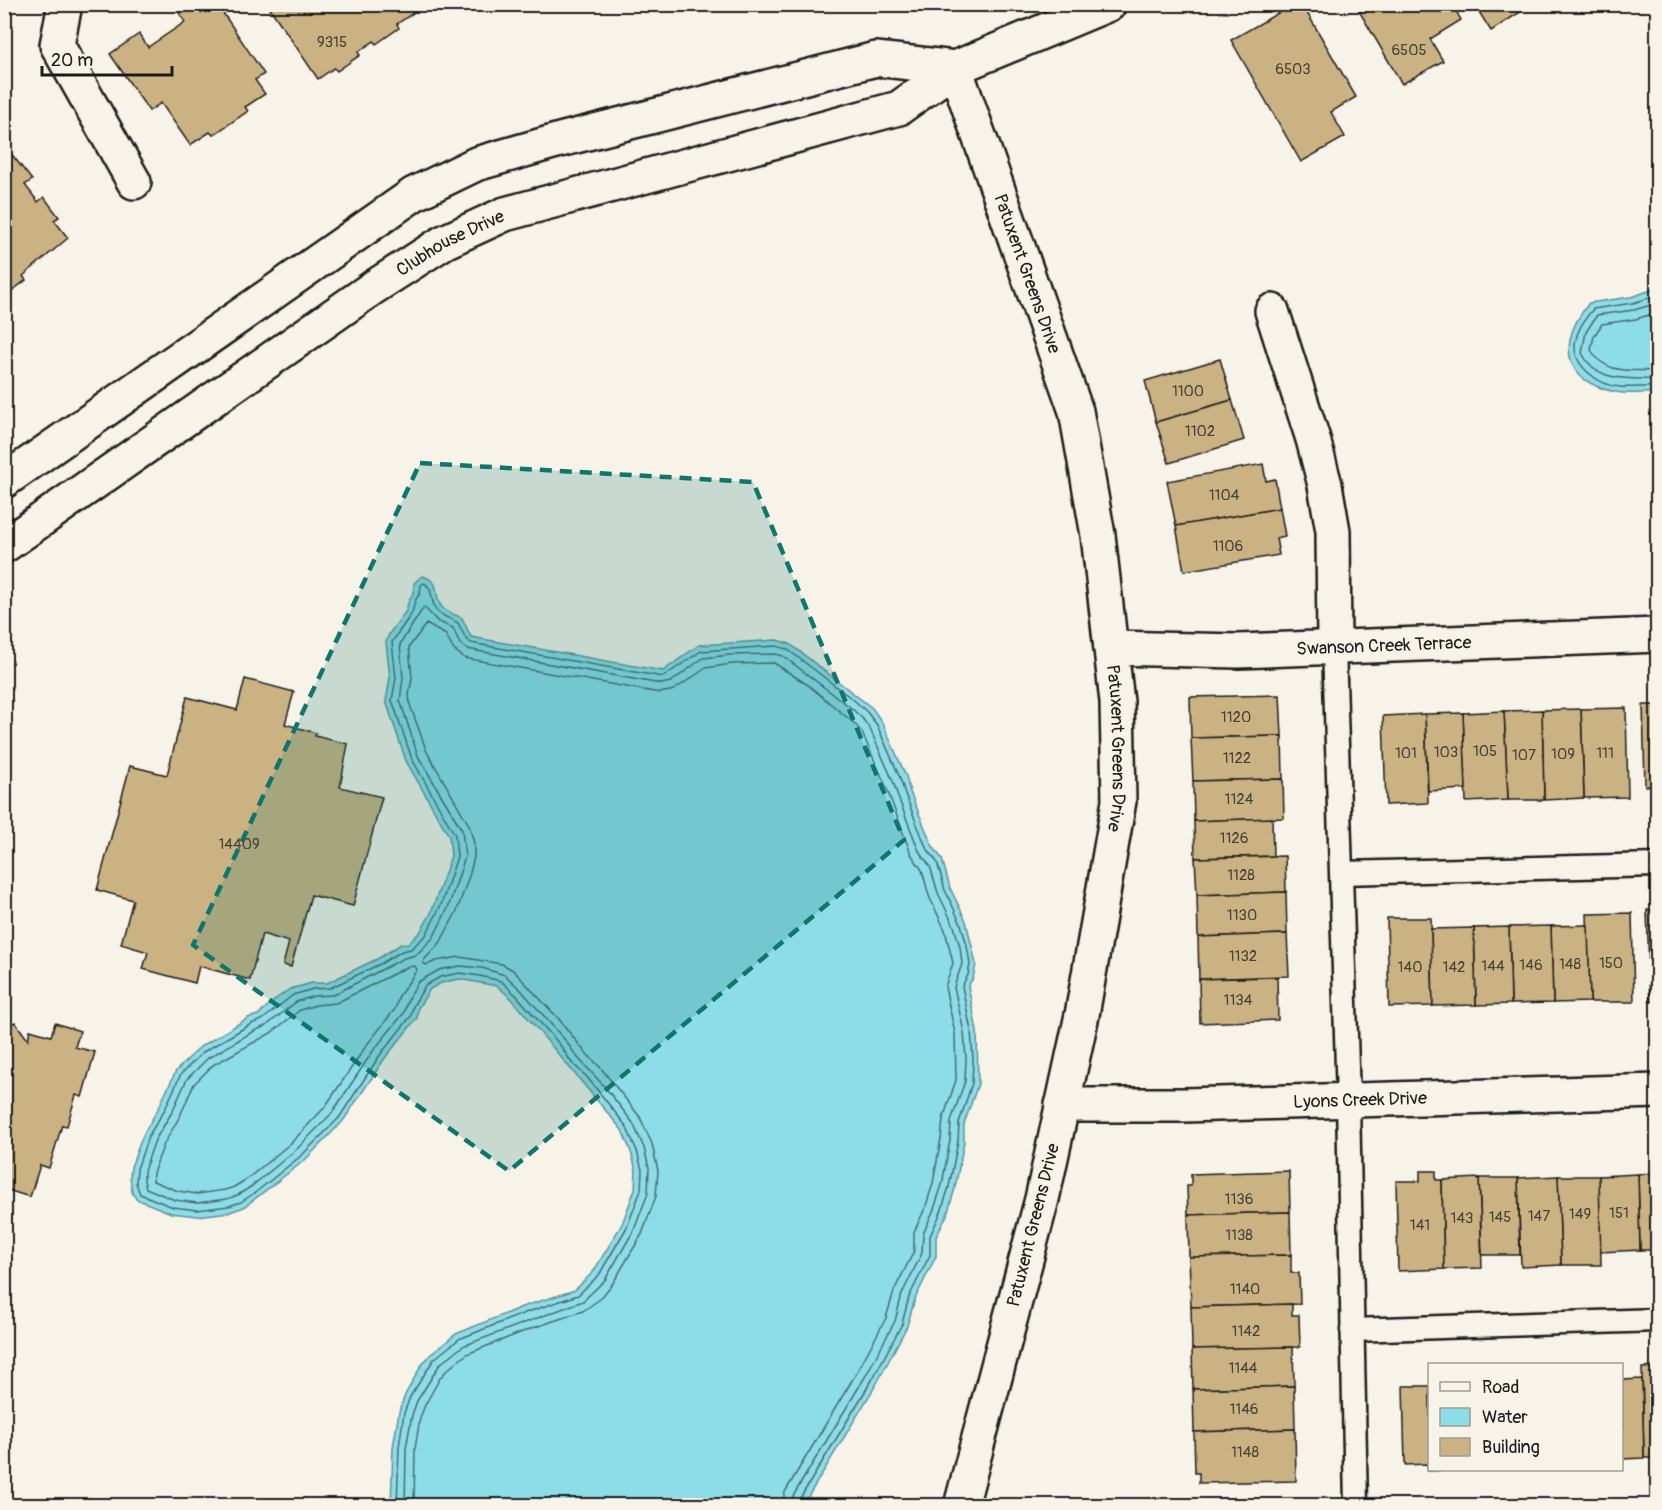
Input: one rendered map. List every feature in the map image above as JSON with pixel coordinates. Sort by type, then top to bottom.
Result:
[{"type":"street","points":[[64,4],[57,45],[134,182]]},
{"type":"street","name":"Clubhouse Drive","points":[[4,546],[374,287],[444,242],[505,214],[900,108],[955,68],[1109,4]]},
{"type":"street","name":"Clubhouse Drive","points":[[4,481],[414,194],[476,164],[560,140],[876,59],[955,68]]},
{"type":"street","name":"Patuxent Greens Drive","points":[[955,68],[1076,411],[1098,535],[1118,702],[1119,801],[1082,1016],[1042,1199],[961,1506]]},
{"type":"street","points":[[1272,311],[1325,485],[1333,531],[1334,647]]},
{"type":"street","name":"Swanson Creek Terrace","points":[[1111,648],[1238,651],[1658,634]]},
{"type":"street","name":"Lyons Creek Drive","points":[[1062,1105],[1184,1105],[1658,1091]]},
{"type":"lane","points":[[1334,647],[1348,1100],[1356,1506]]},
{"type":"lane","points":[[1342,873],[1658,865]]},
{"type":"lane","points":[[1352,1330],[1658,1320]]},
{"type":"highlighted area","points":[[420,463],[753,482],[904,840],[509,1171],[193,945]]},
{"type":"water","points":[[1657,288],[1657,393],[1616,392],[1598,387],[1584,379],[1575,369],[1570,358],[1569,345],[1572,332],[1589,303],[1631,297]]},
{"type":"water","points":[[422,576],[435,584],[441,606],[462,618],[471,637],[663,671],[699,645],[777,640],[790,644],[872,708],[882,722],[906,776],[910,792],[932,845],[942,859],[950,888],[966,921],[976,964],[973,978],[968,986],[977,1031],[978,1084],[964,1124],[964,1142],[955,1188],[947,1215],[936,1237],[936,1256],[915,1299],[907,1326],[877,1383],[803,1505],[391,1505],[393,1447],[399,1412],[405,1395],[421,1366],[430,1355],[456,1334],[522,1307],[575,1290],[594,1271],[622,1224],[635,1189],[636,1170],[622,1130],[512,999],[497,986],[459,979],[441,983],[430,989],[418,1008],[417,1018],[385,1058],[343,1121],[305,1160],[244,1207],[230,1212],[197,1216],[171,1213],[136,1199],[132,1192],[131,1167],[143,1135],[176,1071],[200,1047],[248,1018],[258,1015],[290,989],[312,983],[327,983],[379,958],[401,944],[408,944],[421,931],[431,913],[451,856],[449,836],[406,761],[386,701],[390,678],[386,642],[389,634],[406,611],[414,592],[414,583]]},
{"type":"building","points":[[181,4],[217,4],[264,74],[255,80],[265,94],[245,107],[248,111],[213,135],[210,132],[190,145],[161,103],[149,111],[110,54],[139,34],[148,47],[185,22],[176,8]]},
{"type":"building","points":[[267,4],[407,4],[413,13],[397,24],[399,28],[376,44],[374,41],[358,52],[360,55],[337,71],[334,68],[318,79]]},
{"type":"building","points":[[1294,4],[1302,4],[1356,97],[1331,112],[1345,137],[1301,162],[1231,40]]},
{"type":"building","points":[[1355,4],[1452,4],[1461,20],[1430,39],[1443,61],[1402,84]]},
{"type":"building","points":[[1474,4],[1526,4],[1528,7],[1491,31]]},
{"type":"building","points":[[9,151],[32,180],[25,185],[38,202],[44,197],[59,217],[54,220],[68,238],[23,276],[26,280],[4,297],[4,155]]},
{"type":"building","points":[[1220,359],[1232,400],[1156,422],[1145,381]]},
{"type":"building","points":[[1232,400],[1244,440],[1169,463],[1156,422]]},
{"type":"building","points":[[1263,464],[1266,481],[1275,479],[1280,508],[1176,526],[1167,481]]},
{"type":"building","points":[[1280,508],[1285,536],[1276,538],[1279,555],[1184,571],[1176,526]]},
{"type":"building","points":[[245,679],[294,692],[285,724],[316,733],[315,736],[348,744],[340,787],[382,797],[353,906],[311,895],[291,967],[283,965],[289,942],[262,934],[250,980],[199,966],[195,983],[143,969],[148,952],[121,944],[133,900],[97,890],[130,766],[167,775],[187,697],[237,710]]},
{"type":"building","points":[[1280,695],[1282,736],[1191,738],[1190,697]]},
{"type":"building","points":[[1643,705],[1658,705],[1658,785],[1645,786]]},
{"type":"building","points":[[1626,708],[1628,797],[1584,798],[1581,709]]},
{"type":"building","points":[[1581,709],[1584,798],[1544,800],[1542,710]]},
{"type":"building","points":[[1542,710],[1544,800],[1508,800],[1504,711]]},
{"type":"building","points":[[1504,711],[1508,800],[1466,802],[1463,713]]},
{"type":"building","points":[[1463,713],[1466,789],[1428,791],[1425,714]]},
{"type":"building","points":[[1425,714],[1428,803],[1386,805],[1383,716]]},
{"type":"building","points":[[1282,736],[1283,779],[1193,781],[1191,738]]},
{"type":"building","points":[[1283,779],[1284,818],[1194,821],[1193,781]]},
{"type":"building","points":[[1272,818],[1273,856],[1195,858],[1194,821]]},
{"type":"building","points":[[1285,856],[1286,892],[1197,895],[1195,858]]},
{"type":"building","points":[[1286,892],[1287,934],[1198,937],[1197,895]]},
{"type":"building","points":[[1647,910],[1658,910],[1658,1001],[1650,1002]]},
{"type":"building","points":[[1632,913],[1634,1002],[1590,1002],[1587,914]]},
{"type":"building","points":[[1387,918],[1431,918],[1433,1006],[1389,1007]]},
{"type":"building","points":[[1588,925],[1590,1002],[1553,1003],[1551,926]]},
{"type":"building","points":[[1551,926],[1553,1003],[1511,1004],[1509,927]]},
{"type":"building","points":[[1509,927],[1511,1004],[1476,1005],[1474,928]]},
{"type":"building","points":[[1474,928],[1476,1005],[1433,1006],[1431,929]]},
{"type":"building","points":[[1287,934],[1289,976],[1199,979],[1198,937]]},
{"type":"building","points":[[1277,977],[1278,1020],[1200,1023],[1199,979]]},
{"type":"building","points":[[15,1022],[28,1040],[30,1030],[51,1036],[55,1023],[80,1031],[75,1047],[95,1052],[82,1097],[76,1095],[67,1126],[62,1125],[49,1168],[40,1165],[30,1197],[4,1189],[4,1058],[6,1053],[4,1029]]},
{"type":"building","points":[[1289,1171],[1290,1212],[1188,1215],[1187,1186],[1191,1186],[1191,1174]]},
{"type":"building","points":[[1420,1171],[1436,1171],[1436,1180],[1442,1180],[1444,1269],[1398,1271],[1396,1181],[1420,1181]]},
{"type":"building","points":[[1658,1173],[1658,1250],[1640,1250],[1638,1174]]},
{"type":"building","points":[[1638,1174],[1640,1250],[1600,1252],[1599,1176]]},
{"type":"building","points":[[1558,1176],[1599,1176],[1601,1265],[1561,1265]]},
{"type":"building","points":[[1558,1176],[1561,1265],[1521,1267],[1518,1178]]},
{"type":"building","points":[[1479,1178],[1518,1178],[1520,1255],[1482,1255]]},
{"type":"building","points":[[1479,1178],[1482,1268],[1444,1269],[1442,1180]]},
{"type":"building","points":[[1290,1212],[1291,1255],[1189,1257],[1188,1215]]},
{"type":"building","points":[[1291,1255],[1291,1273],[1299,1273],[1300,1304],[1191,1307],[1189,1257]]},
{"type":"building","points":[[1292,1304],[1292,1315],[1299,1315],[1300,1347],[1192,1349],[1191,1307]]},
{"type":"building","points":[[1293,1347],[1294,1386],[1193,1389],[1192,1349]]},
{"type":"building","points":[[1658,1367],[1658,1458],[1644,1458],[1642,1368]]},
{"type":"building","points":[[1642,1379],[1644,1458],[1623,1459],[1623,1380]]},
{"type":"building","points":[[1294,1386],[1295,1429],[1194,1432],[1193,1389]]},
{"type":"building","points":[[1403,1386],[1428,1386],[1428,1471],[1427,1464],[1405,1465]]},
{"type":"building","points":[[1295,1429],[1296,1481],[1199,1483],[1199,1473],[1195,1473],[1194,1432]]}]
